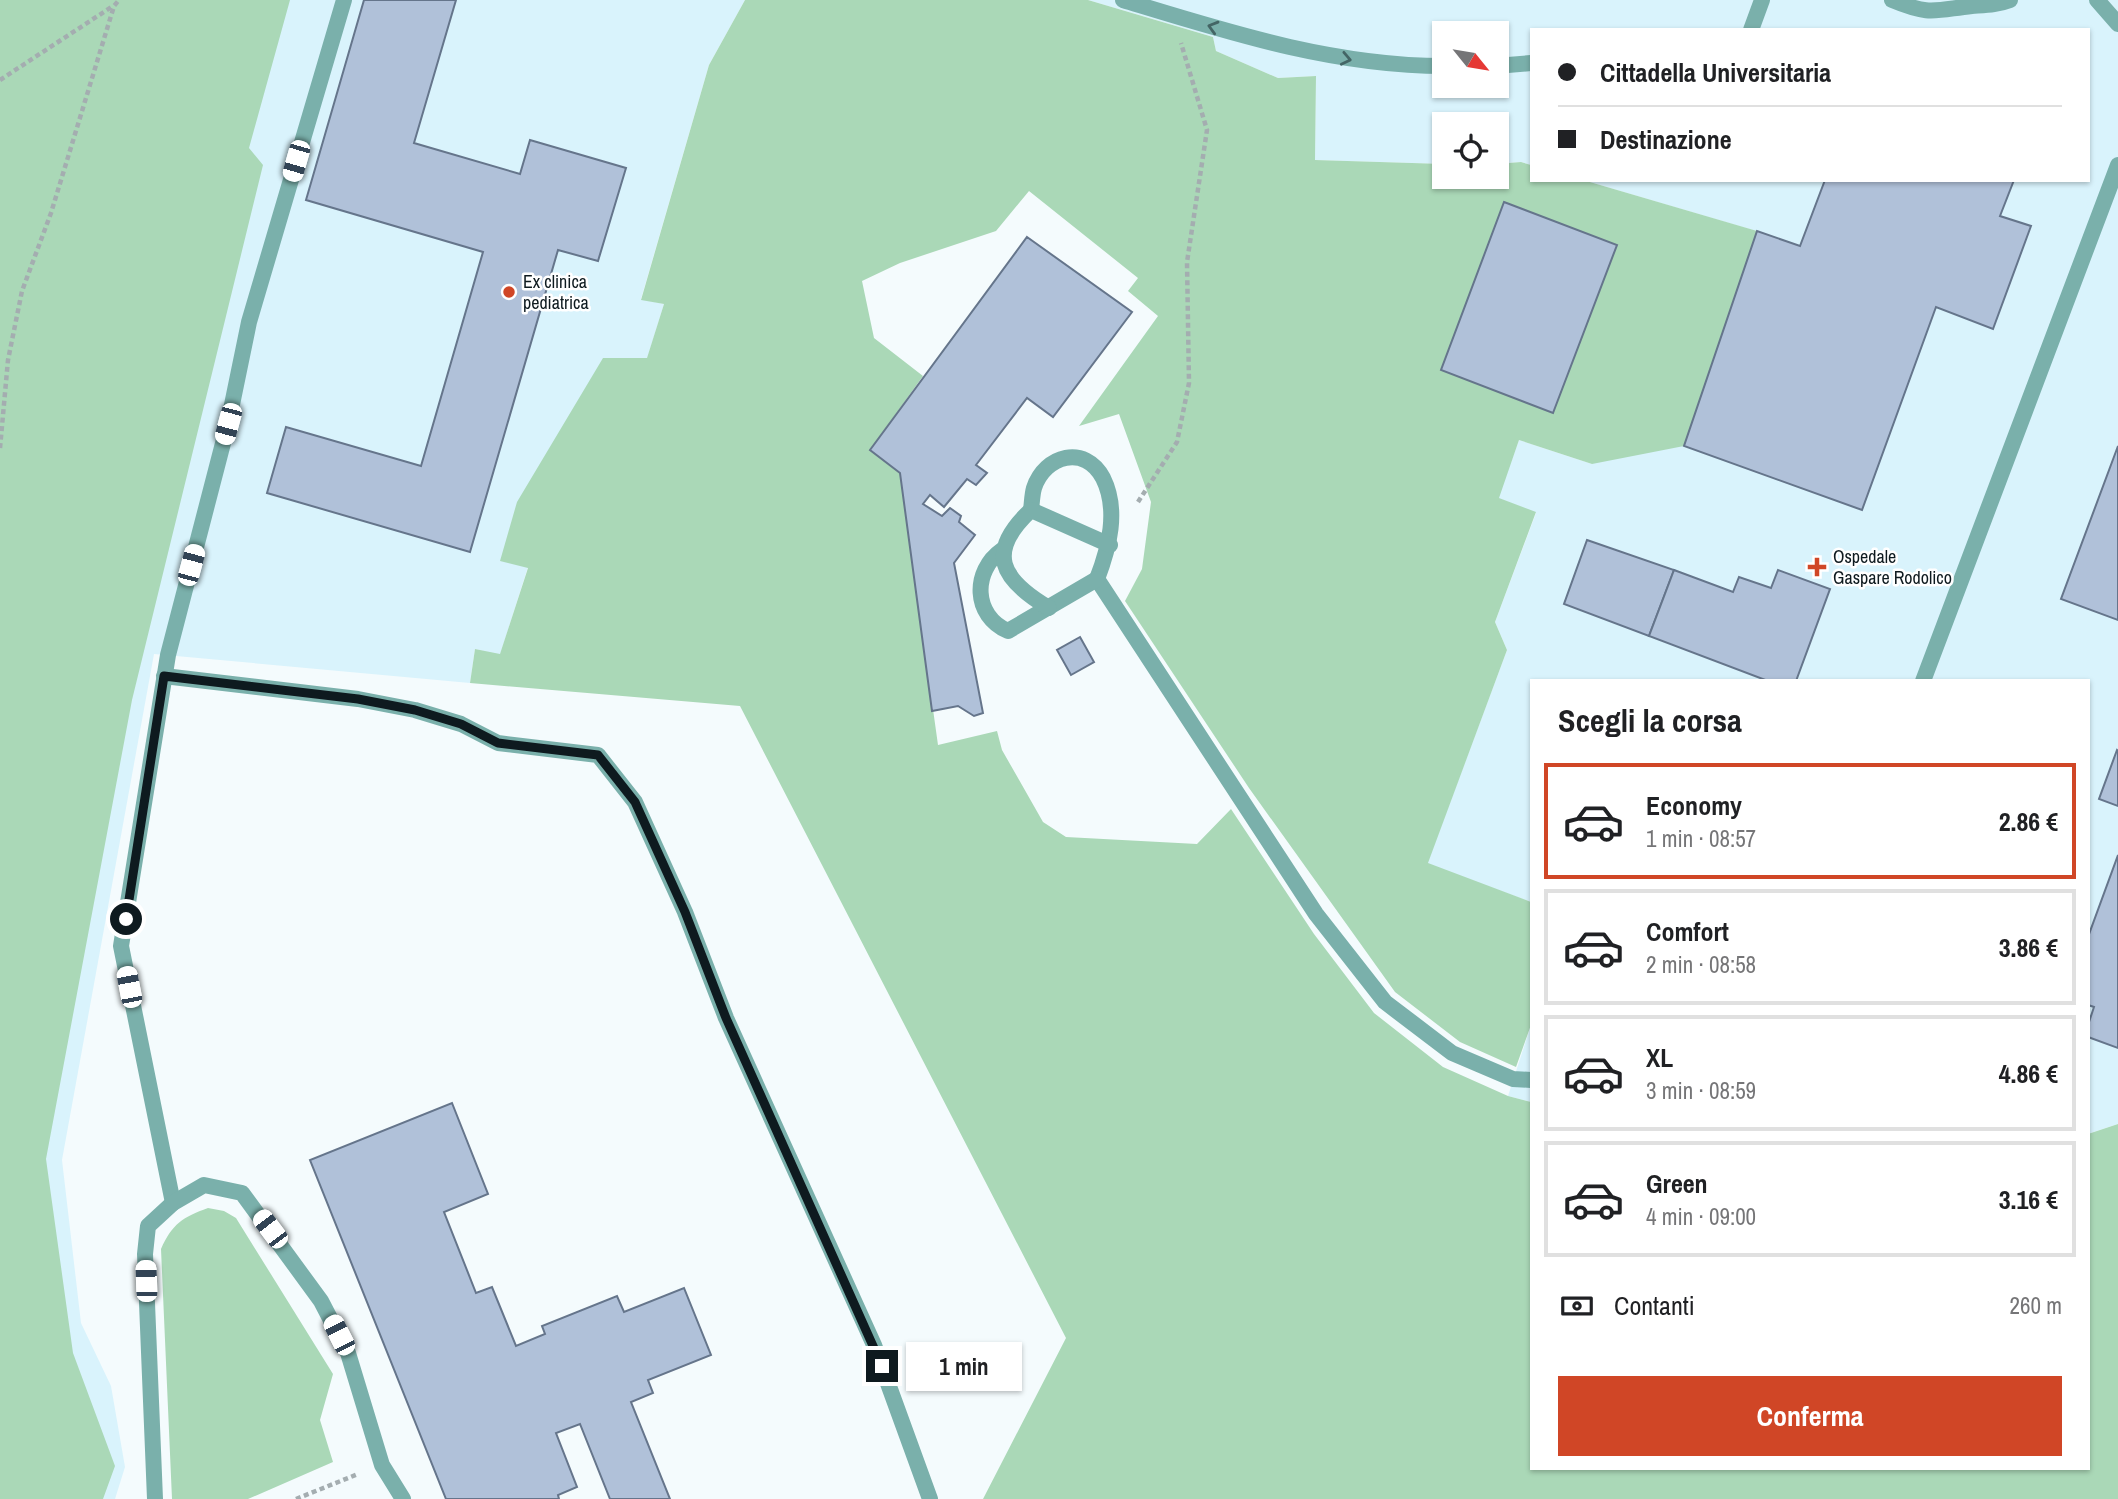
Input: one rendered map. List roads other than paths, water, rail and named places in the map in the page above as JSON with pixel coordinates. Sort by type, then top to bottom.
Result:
[{"type":"lane","points":[[173,1203],[121,946],[164,676],[228,424],[249,322],[344,0]]},
{"type":"lane","points":[[1122,0],[1279,46],[1357,62],[1432,66]]},
{"type":"lane","points":[[1752,28],[1762,0]]},
{"type":"lane","points":[[1892,0],[1925,12],[1947,12],[1974,3],[1997,5],[2010,0]]},
{"type":"lane","points":[[2098,0],[2118,9]]},
{"type":"lane","points":[[2098,0],[2118,24]]},
{"type":"lane","points":[[1509,65],[1530,63]]},
{"type":"lane","points":[[1924,679],[2118,165]]},
{"type":"lane","points":[[1070,456],[1088,460],[1103,478],[1110,509],[1110,545],[1097,579],[1008,631],[994,625],[983,610],[984,570],[991,558],[1002,550],[1012,528],[1031,510],[1034,486],[1056,460],[1070,456]]},
{"type":"lane","points":[[1031,510],[1110,545]]},
{"type":"lane","points":[[1002,550],[1006,568],[1026,594],[1049,608]]},
{"type":"lane","points":[[1097,579],[1316,914],[1385,1002],[1452,1053],[1513,1079],[1530,1080]]},
{"type":"lane","points":[[164,676],[358,699],[415,710],[461,724],[498,743],[598,755],[635,802],[685,912],[726,1018],[874,1345],[930,1499]]},
{"type":"lane","points":[[155,1499],[145,1254],[148,1226],[173,1203],[204,1185],[242,1193],[321,1301],[348,1353],[382,1465],[403,1499]]},
{"type":"place","name":"Ex clinica pediatrica","points":[[509,292]]},
{"type":"place","name":"Ospedale Gaspare Rodolico","points":[[1817,567]]}]
